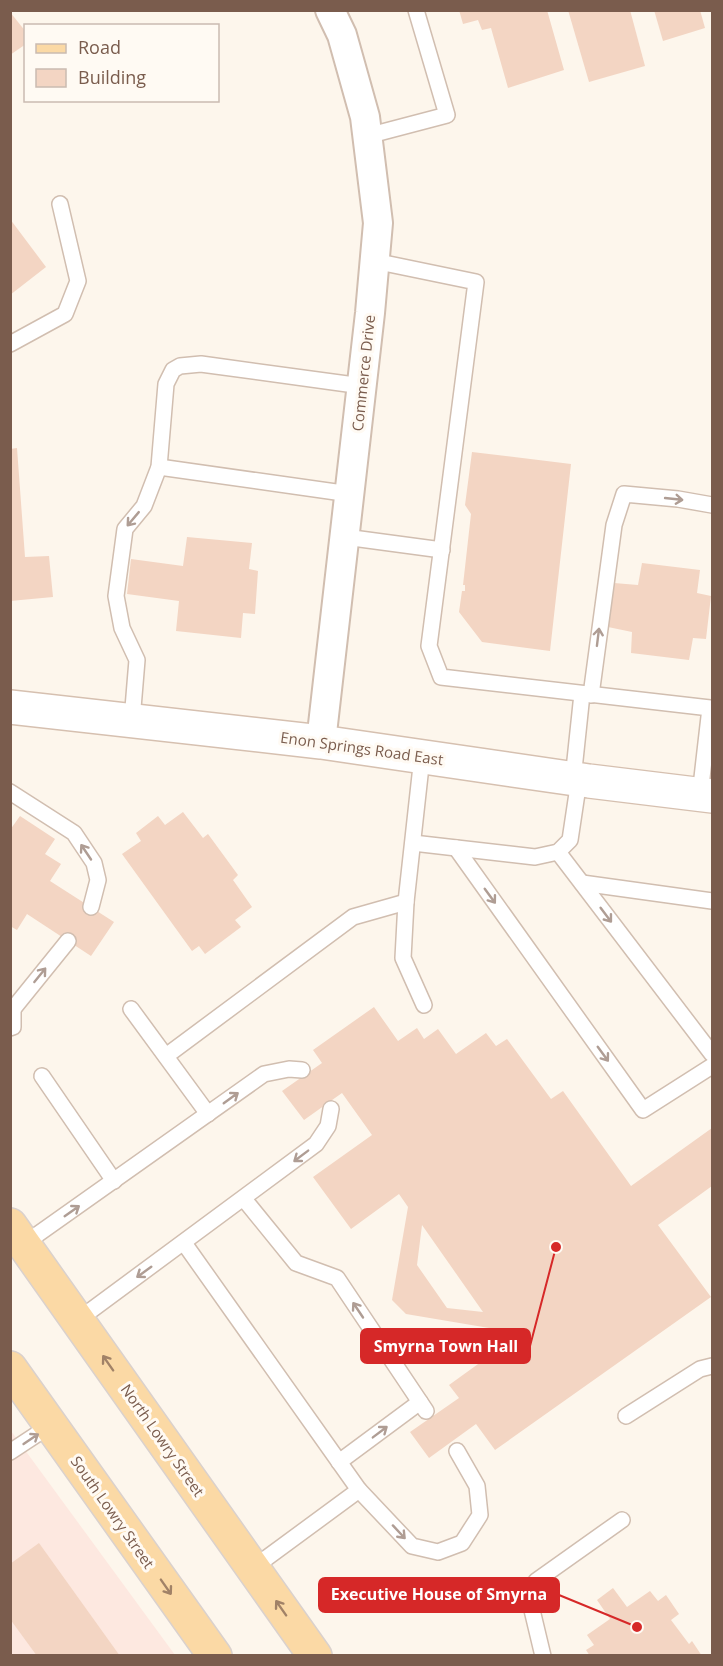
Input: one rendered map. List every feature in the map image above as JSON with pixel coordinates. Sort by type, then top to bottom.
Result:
[{"type":"main road","name":"North Lowry Street","points":[[15,1240],[78,1320],[315,1656]]},
{"type":"main road","name":"South Lowry Street","points":[[10,1368],[215,1656]]},
{"type":"street","name":"Commerce Drive","points":[[321,742],[362,386],[378,222],[365,117],[342,35],[330,10]]},
{"type":"street","name":"Enon Springs Road East","points":[[10,707],[321,742],[706,796]]},
{"type":"lane","points":[[367,136],[447,115],[416,10]]},
{"type":"lane","points":[[10,344],[65,314],[78,281],[60,204]]},
{"type":"lane","points":[[375,261],[476,282],[429,646],[441,677],[711,707],[706,796]]},
{"type":"lane","points":[[132,720],[137,660],[122,628],[116,596],[125,529],[144,506],[159,467],[165,384],[173,370],[180,366],[201,364],[362,386]]},
{"type":"lane","points":[[159,467],[350,494]]},
{"type":"lane","points":[[413,843],[535,857],[558,852],[570,840],[586,694],[614,525],[624,494],[712,505]]},
{"type":"lane","points":[[345,537],[442,550]]},
{"type":"lane","points":[[422,757],[406,902],[403,958],[424,1005]]},
{"type":"lane","points":[[10,792],[74,833],[94,863],[98,880],[92,907]]},
{"type":"lane","points":[[456,848],[643,1110],[712,1065]]},
{"type":"lane","points":[[558,852],[712,1054]]},
{"type":"lane","points":[[582,883],[712,901]]},
{"type":"lane","points":[[166,1056],[353,917],[406,902]]},
{"type":"lane","points":[[10,1028],[13,1027],[12,1008],[68,941]]},
{"type":"lane","points":[[131,1009],[208,1114]]},
{"type":"lane","points":[[15,1240],[114,1181],[264,1074],[289,1069],[302,1070]]},
{"type":"lane","points":[[42,1076],[114,1181]]},
{"type":"lane","points":[[78,1320],[316,1144],[328,1126],[331,1109]]},
{"type":"lane","points":[[244,1199],[296,1263],[337,1278],[423,1407],[339,1462]]},
{"type":"lane","points":[[184,1243],[359,1490],[412,1546],[438,1552],[462,1543],[480,1515],[477,1486],[457,1451]]},
{"type":"lane","points":[[626,1416],[700,1369],[712,1366]]},
{"type":"lane","points":[[10,1452],[51,1425]]},
{"type":"lane","points":[[253,1568],[359,1490]]},
{"type":"lane","points":[[543,1656],[532,1610],[536,1581],[622,1520]]},
{"type":"shaded area","points":[[11,1431],[175,1655],[11,1655]]},
{"type":"building","points":[[459,10],[547,10],[564,70],[508,88],[491,28],[482,30],[478,20],[463,24]]},
{"type":"building","points":[[568,10],[630,10],[645,66],[589,82]]},
{"type":"building","points":[[654,10],[700,10],[705,28],[663,41]]},
{"type":"building","points":[[10,12],[24,30],[24,45],[10,55]]},
{"type":"building","points":[[10,219],[46,267],[10,295]]},
{"type":"building","points":[[17,448],[25,557],[49,556],[53,597],[10,601],[10,449]]},
{"type":"building","points":[[472,452],[571,464],[550,651],[482,642],[459,612],[462,591],[465,591],[465,585],[463,585],[471,514],[465,505]]},
{"type":"building","points":[[187,537],[252,543],[249,569],[258,571],[255,614],[243,613],[241,638],[176,631],[179,601],[127,594],[131,559],[183,566]]},
{"type":"building","points":[[642,563],[700,570],[697,593],[711,596],[706,639],[693,638],[689,660],[631,653],[632,632],[608,627],[614,583],[638,585]]},
{"type":"building","points":[[183,812],[203,838],[208,834],[238,875],[233,880],[252,907],[235,920],[241,927],[205,954],[199,946],[192,951],[122,854],[141,841],[136,833],[158,816],[165,825]]},
{"type":"building","points":[[20,816],[55,839],[45,854],[61,864],[50,881],[114,922],[91,956],[27,914],[17,930],[10,926],[10,830]]},
{"type":"building","points":[[374,1007],[398,1041],[417,1028],[424,1039],[438,1029],[456,1054],[486,1033],[496,1046],[507,1039],[551,1099],[563,1091],[631,1186],[712,1128],[712,1186],[658,1225],[711,1297],[495,1450],[476,1424],[429,1458],[410,1432],[459,1398],[449,1385],[510,1341],[501,1330],[406,1314],[392,1300],[408,1207],[399,1194],[351,1229],[313,1177],[372,1135],[342,1093],[304,1120],[282,1091],[322,1063],[313,1050]],"holes":[[[422,1225],[483,1312],[447,1308],[417,1265]]]},
{"type":"building","points":[[39,1543],[120,1656],[37,1656],[10,1619],[10,1564]]},
{"type":"building","points":[[613,1588],[627,1607],[650,1591],[658,1601],[666,1595],[679,1614],[671,1620],[689,1644],[692,1641],[702,1656],[590,1656],[586,1650],[594,1645],[587,1635],[610,1619],[597,1600]]},
{"type":"place","name":"Smyrna Town Hall","points":[[556,1247]]},
{"type":"place","name":"Executive House of Smyrna","points":[[637,1627]]}]
